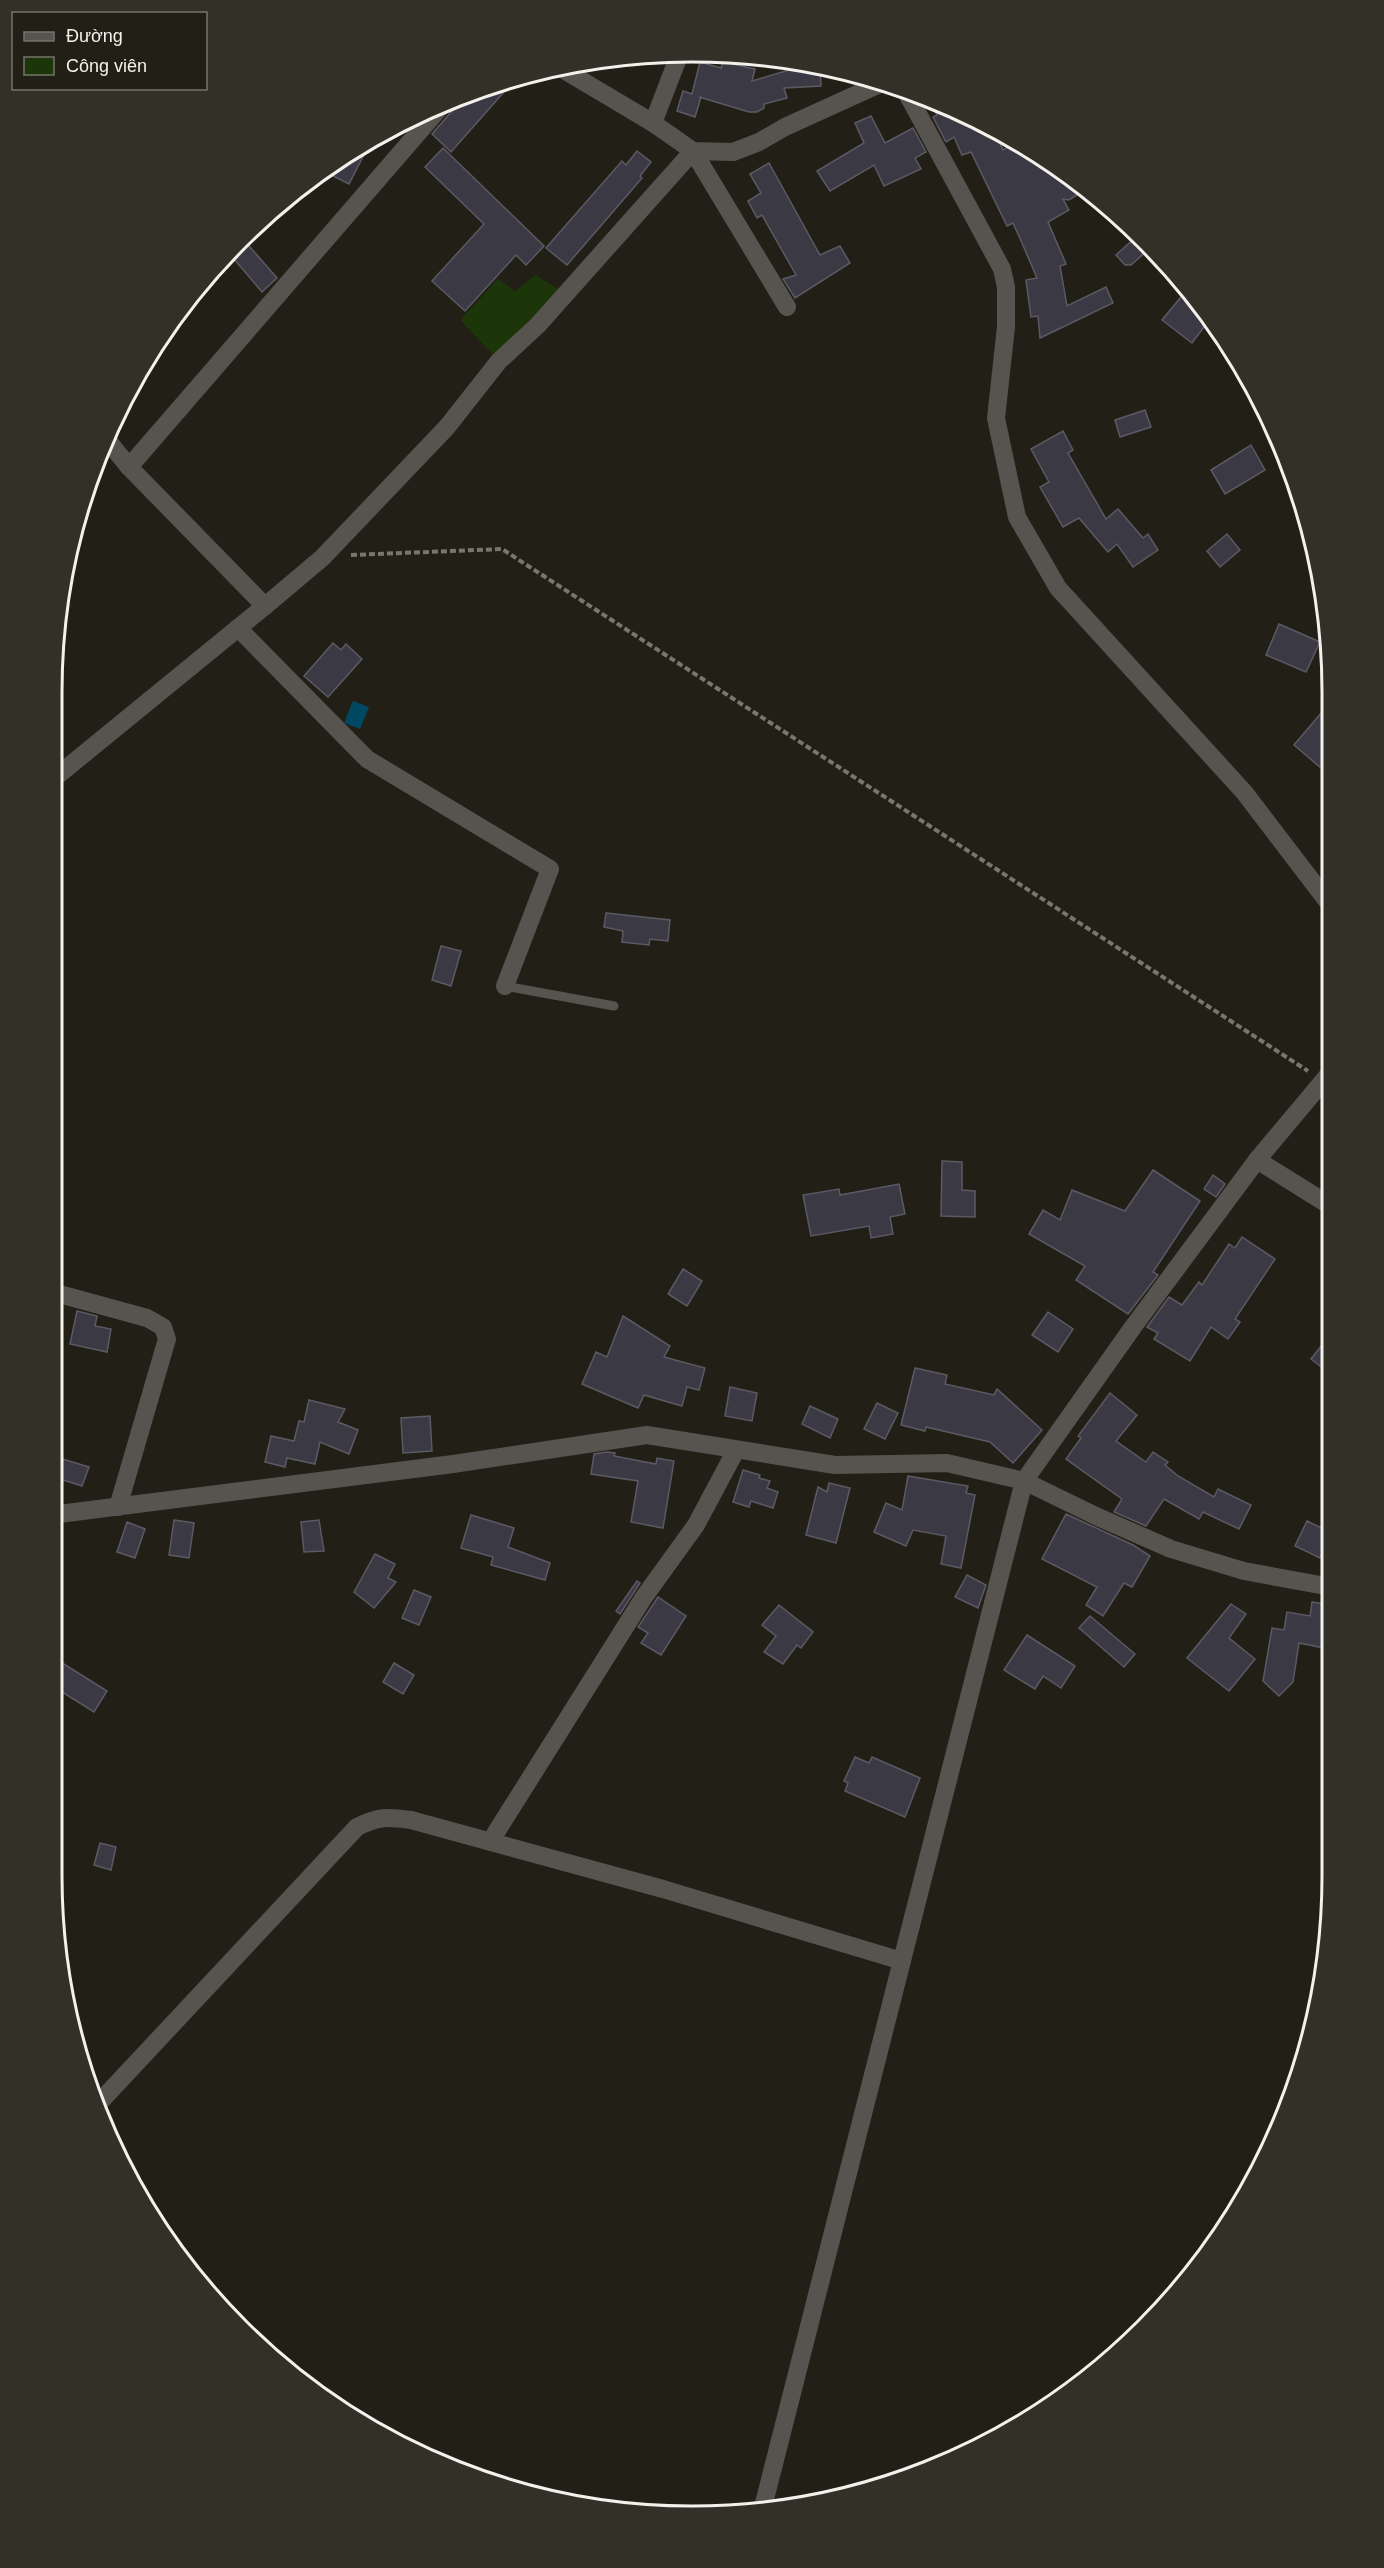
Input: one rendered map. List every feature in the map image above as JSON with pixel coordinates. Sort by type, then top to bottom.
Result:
[{"type":"street","points":[[653,123],[676,62]]},
{"type":"street","points":[[570,74],[653,123],[693,151],[787,307]]},
{"type":"street","points":[[62,772],[323,556],[447,426],[499,361],[538,325],[693,151],[733,152],[871,88]]},
{"type":"street","points":[[911,101],[1002,269],[1007,303],[996,418],[1017,517],[1058,588],[1244,792],[1322,894]]},
{"type":"street","points":[[129,467],[430,119]]},
{"type":"street","points":[[112,445],[129,467],[265,606]]},
{"type":"street","points":[[238,628],[367,759],[550,868],[506,986]]},
{"type":"street","points":[[764,2502],[1024,1481],[1133,1327],[1257,1160],[1322,1082]]},
{"type":"street","points":[[1257,1160],[1322,1201]]},
{"type":"street","points":[[62,1295],[147,1318],[163,1327],[167,1339],[118,1507]]},
{"type":"street","points":[[62,1514],[453,1464],[647,1435],[835,1465],[947,1463],[1024,1481],[1170,1549],[1244,1571],[1322,1585]]},
{"type":"street","points":[[490,1842],[644,1597],[696,1525],[736,1450]]},
{"type":"street","points":[[102,2099],[357,1827],[370,1820],[386,1816],[411,1820],[663,1888],[902,1961]]},
{"type":"lane","points":[[506,986],[614,1006]]},
{"type":"path","points":[[323,556],[502,549],[1322,1074]]},
{"type":"green space","points":[[536,275],[566,294],[499,361],[460,320],[498,279],[515,291]]},
{"type":"water","points":[[353,701],[369,707],[360,729],[344,723]]},
{"type":"building","points":[[700,62],[721,68],[723,63],[727,63],[755,69],[752,81],[790,70],[820,75],[821,86],[784,88],[787,98],[764,104],[764,108],[757,112],[749,112],[701,98],[695,117],[677,111],[683,91],[692,94]]},
{"type":"building","points":[[506,90],[451,152],[432,134],[453,108]]},
{"type":"building","points":[[934,110],[999,142],[1003,150],[1008,147],[1078,194],[1069,200],[1063,199],[1069,210],[1048,222],[1066,264],[1060,266],[1067,306],[1106,287],[1113,303],[1040,338],[1038,316],[1031,317],[1026,280],[1037,278],[1013,223],[1007,226],[971,152],[962,155],[954,137],[946,142],[933,117],[937,115]]},
{"type":"building","points":[[871,116],[885,143],[913,128],[926,152],[915,158],[921,169],[884,186],[874,165],[830,191],[817,171],[864,143],[855,123]]},
{"type":"building","points":[[443,148],[544,246],[526,265],[516,255],[465,311],[432,281],[484,224],[425,167]]},
{"type":"building","points":[[637,151],[651,162],[640,176],[642,178],[567,265],[546,248],[622,161],[626,165]]},
{"type":"building","points":[[364,154],[349,184],[332,175]]},
{"type":"building","points":[[769,163],[820,255],[840,246],[850,263],[795,298],[783,279],[796,275],[762,215],[757,218],[748,201],[761,193],[750,174]]},
{"type":"building","points":[[1132,240],[1145,253],[1131,265],[1125,265],[1116,255]]},
{"type":"building","points":[[248,244],[277,278],[262,292],[234,259]]},
{"type":"building","points":[[1182,296],[1205,326],[1192,343],[1162,320]]},
{"type":"building","points":[[1145,410],[1151,427],[1120,437],[1115,420]]},
{"type":"building","points":[[1063,431],[1073,450],[1068,453],[1106,519],[1118,509],[1143,538],[1148,534],[1158,550],[1133,567],[1117,544],[1108,552],[1079,518],[1063,527],[1040,487],[1049,482],[1031,449]]},
{"type":"building","points":[[1251,445],[1265,470],[1225,494],[1211,470]]},
{"type":"building","points":[[1227,534],[1240,550],[1220,567],[1207,551]]},
{"type":"building","points":[[1279,624],[1320,642],[1306,672],[1266,655]]},
{"type":"building","points":[[333,643],[341,650],[346,644],[362,659],[328,697],[304,676]]},
{"type":"building","points":[[1322,712],[1322,767],[1294,745]]},
{"type":"building","points":[[606,913],[670,920],[668,941],[650,939],[649,945],[622,942],[623,931],[604,927]]},
{"type":"building","points":[[441,946],[461,951],[451,986],[432,980]]},
{"type":"building","points":[[942,1161],[962,1162],[962,1190],[975,1191],[975,1217],[941,1216]]},
{"type":"building","points":[[1153,1170],[1200,1201],[1153,1272],[1158,1275],[1128,1314],[1076,1280],[1085,1266],[1029,1234],[1043,1210],[1060,1220],[1072,1190],[1125,1211]]},
{"type":"building","points":[[1213,1175],[1225,1184],[1216,1197],[1204,1189]]},
{"type":"building","points":[[899,1184],[905,1214],[890,1217],[893,1234],[871,1238],[869,1226],[811,1236],[803,1195],[839,1189],[840,1195]]},
{"type":"building","points":[[1242,1237],[1275,1259],[1235,1319],[1240,1322],[1228,1339],[1211,1327],[1190,1361],[1154,1339],[1158,1333],[1147,1327],[1169,1297],[1182,1305],[1199,1282],[1202,1285],[1229,1244],[1235,1248]]},
{"type":"building","points":[[683,1269],[702,1281],[687,1306],[668,1294]]},
{"type":"building","points":[[77,1311],[97,1316],[95,1326],[111,1329],[107,1352],[70,1344]]},
{"type":"building","points":[[1048,1312],[1073,1329],[1058,1352],[1032,1335]]},
{"type":"building","points":[[623,1316],[670,1346],[664,1357],[705,1368],[699,1390],[687,1387],[682,1406],[644,1395],[638,1408],[582,1384],[596,1352],[607,1357]]},
{"type":"building","points":[[1322,1345],[1322,1368],[1311,1359]]},
{"type":"building","points":[[915,1368],[947,1375],[945,1384],[994,1395],[997,1389],[1042,1430],[1013,1463],[990,1442],[926,1427],[925,1431],[901,1425]]},
{"type":"building","points":[[730,1387],[757,1393],[752,1421],[725,1416]]},
{"type":"building","points":[[1110,1393],[1137,1415],[1116,1441],[1146,1462],[1153,1452],[1168,1462],[1165,1465],[1178,1476],[1214,1497],[1218,1489],[1251,1505],[1239,1529],[1203,1512],[1199,1519],[1164,1499],[1146,1526],[1114,1512],[1122,1499],[1066,1459],[1081,1438],[1078,1436]]},
{"type":"building","points":[[309,1400],[345,1409],[338,1422],[358,1430],[349,1454],[320,1442],[315,1464],[287,1458],[285,1467],[265,1462],[271,1436],[294,1441],[299,1421],[304,1422]]},
{"type":"building","points":[[877,1403],[898,1413],[885,1439],[864,1429]]},
{"type":"building","points":[[810,1406],[838,1419],[830,1438],[802,1424]]},
{"type":"building","points":[[430,1416],[432,1451],[403,1453],[401,1418]]},
{"type":"building","points":[[615,1453],[614,1456],[656,1464],[657,1458],[674,1461],[663,1528],[631,1522],[638,1481],[591,1474],[594,1454]]},
{"type":"building","points":[[62,1459],[89,1467],[82,1486],[62,1480]]},
{"type":"building","points":[[743,1470],[770,1481],[767,1488],[778,1492],[773,1508],[751,1501],[749,1507],[733,1502]]},
{"type":"building","points":[[908,1476],[968,1486],[966,1493],[975,1495],[961,1568],[941,1564],[946,1536],[913,1530],[906,1546],[874,1532],[886,1503],[902,1510]]},
{"type":"building","points":[[829,1483],[850,1488],[836,1543],[806,1535],[818,1487],[827,1492]]},
{"type":"building","points":[[1066,1514],[1133,1545],[1150,1556],[1132,1587],[1124,1583],[1103,1616],[1086,1605],[1097,1587],[1042,1559]]},
{"type":"building","points":[[471,1515],[514,1528],[508,1547],[550,1563],[545,1580],[491,1565],[493,1557],[461,1548]]},
{"type":"building","points":[[174,1520],[194,1523],[189,1558],[169,1555]]},
{"type":"building","points":[[319,1520],[324,1551],[304,1552],[301,1522]]},
{"type":"building","points":[[1307,1521],[1322,1528],[1320,1558],[1295,1546]]},
{"type":"building","points":[[127,1522],[145,1529],[135,1558],[117,1552]]},
{"type":"building","points":[[375,1554],[395,1564],[388,1578],[396,1582],[374,1608],[354,1592]]},
{"type":"building","points":[[967,1575],[986,1585],[978,1608],[955,1597]]},
{"type":"building","points":[[637,1581],[640,1583],[620,1614],[616,1611]]},
{"type":"building","points":[[414,1590],[431,1597],[419,1625],[402,1618]]},
{"type":"building","points":[[658,1597],[686,1616],[661,1655],[641,1643],[648,1633],[638,1627]]},
{"type":"building","points":[[1312,1602],[1322,1604],[1322,1648],[1299,1643],[1293,1682],[1279,1696],[1263,1681],[1272,1628],[1284,1630],[1287,1612],[1310,1616]]},
{"type":"building","points":[[1231,1604],[1246,1614],[1229,1638],[1255,1659],[1229,1691],[1187,1658]]},
{"type":"building","points":[[779,1605],[813,1632],[801,1648],[797,1645],[783,1664],[764,1652],[776,1636],[762,1625]]},
{"type":"building","points":[[1090,1616],[1135,1654],[1124,1667],[1079,1628]]},
{"type":"building","points":[[1027,1635],[1075,1666],[1061,1688],[1043,1676],[1035,1689],[1004,1670]]},
{"type":"building","points":[[62,1663],[107,1691],[94,1712],[62,1692]]},
{"type":"building","points":[[394,1663],[414,1675],[403,1694],[383,1682]]},
{"type":"building","points":[[855,1757],[869,1763],[872,1757],[920,1778],[905,1817],[845,1791],[848,1783],[844,1781]]},
{"type":"building","points":[[100,1843],[116,1847],[111,1870],[94,1865]]}]
